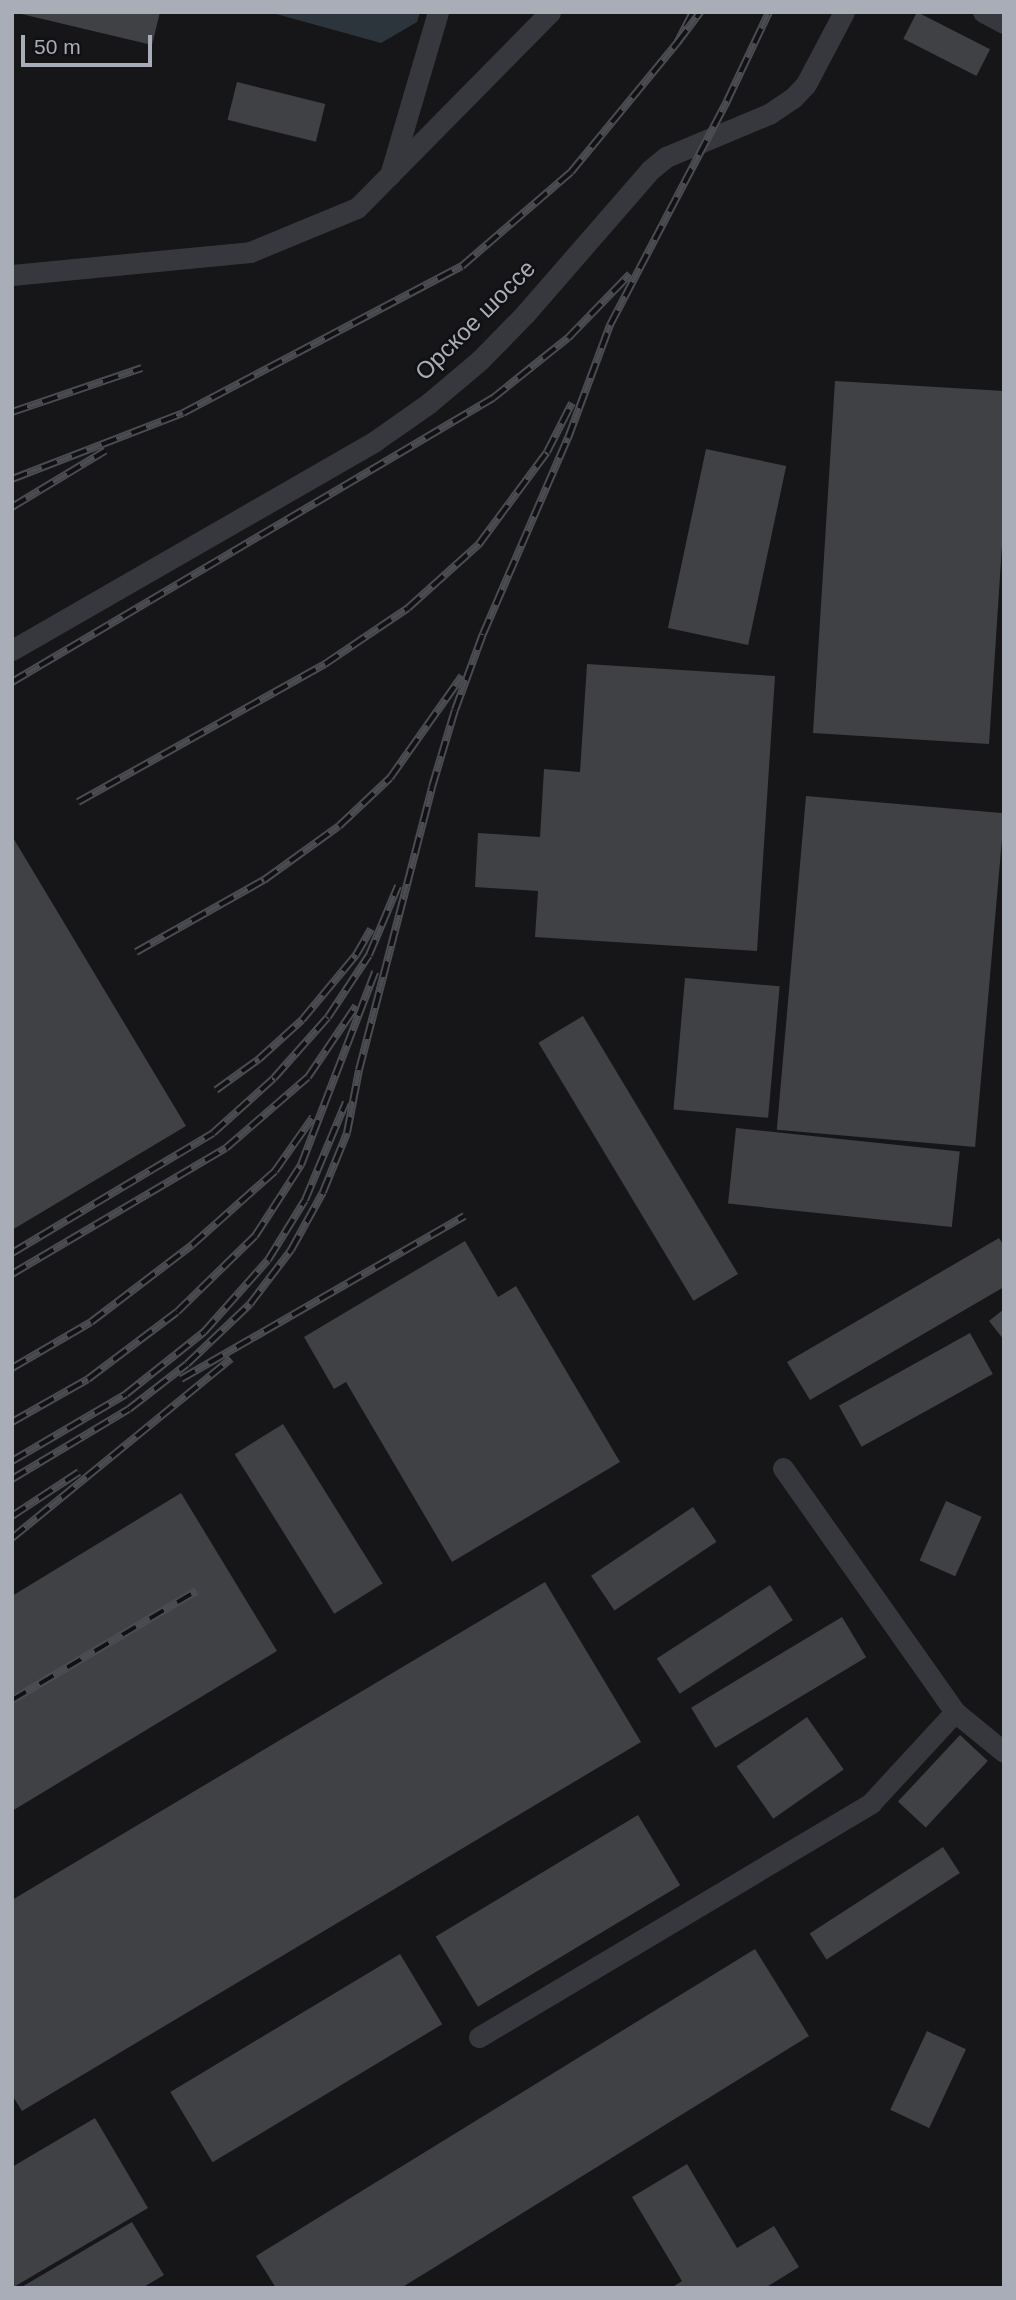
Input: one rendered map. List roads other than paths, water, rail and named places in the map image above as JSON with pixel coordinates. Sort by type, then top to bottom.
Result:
[{"type":"street","points":[[389,178],[438,12]]},
{"type":"street","points":[[12,275],[250,252],[357,208],[550,12]]},
{"type":"street","name":"Орское шоссе","points":[[12,650],[375,441],[429,403],[480,360],[525,314],[650,170],[666,158],[769,114],[793,98],[806,84],[844,12]]},
{"type":"street","points":[[983,12],[1004,23]]},
{"type":"street","points":[[783,1468],[955,1712],[1004,1752]]},
{"type":"street","points":[[479,2037],[871,1803],[955,1712]]},
{"type":"railway","points":[[693,12],[677,43],[700,12]]},
{"type":"railway","points":[[12,1479],[129,1409],[187,1364],[250,1304],[291,1250],[323,1192],[347,1133],[359,1070],[432,787],[455,710],[483,634],[568,438],[610,325],[727,101],[769,12]]},
{"type":"railway","points":[[12,479],[183,413],[462,266],[571,172],[677,43]]},
{"type":"railway","points":[[12,682],[493,398],[568,338],[630,274]]},
{"type":"railway","points":[[12,412],[142,368]]},
{"type":"railway","points":[[78,802],[325,664],[408,608],[479,544],[547,452],[572,403]]},
{"type":"railway","points":[[12,507],[105,451]]},
{"type":"railway","points":[[136,952],[264,880],[339,826],[390,778],[462,676]]},
{"type":"railway","points":[[12,1253],[213,1133],[274,1078],[328,1017],[369,955],[398,886]]},
{"type":"railway","points":[[216,1090],[259,1059],[302,1020],[356,955],[371,929]]},
{"type":"railway","points":[[12,1422],[88,1379],[177,1312],[255,1236],[301,1165],[375,972]]},
{"type":"railway","points":[[12,1274],[226,1148],[308,1077],[356,1006]]},
{"type":"railway","points":[[12,1461],[126,1394],[204,1332],[268,1260],[305,1200],[346,1102]]},
{"type":"railway","points":[[12,1368],[91,1322],[192,1245],[275,1171],[313,1117]]},
{"type":"railway","points":[[181,1379],[464,1216]]},
{"type":"railway","points":[[12,1538],[231,1359]]},
{"type":"railway","points":[[12,1516],[79,1472]]},
{"type":"railway","points":[[12,1700],[196,1591]]}]
